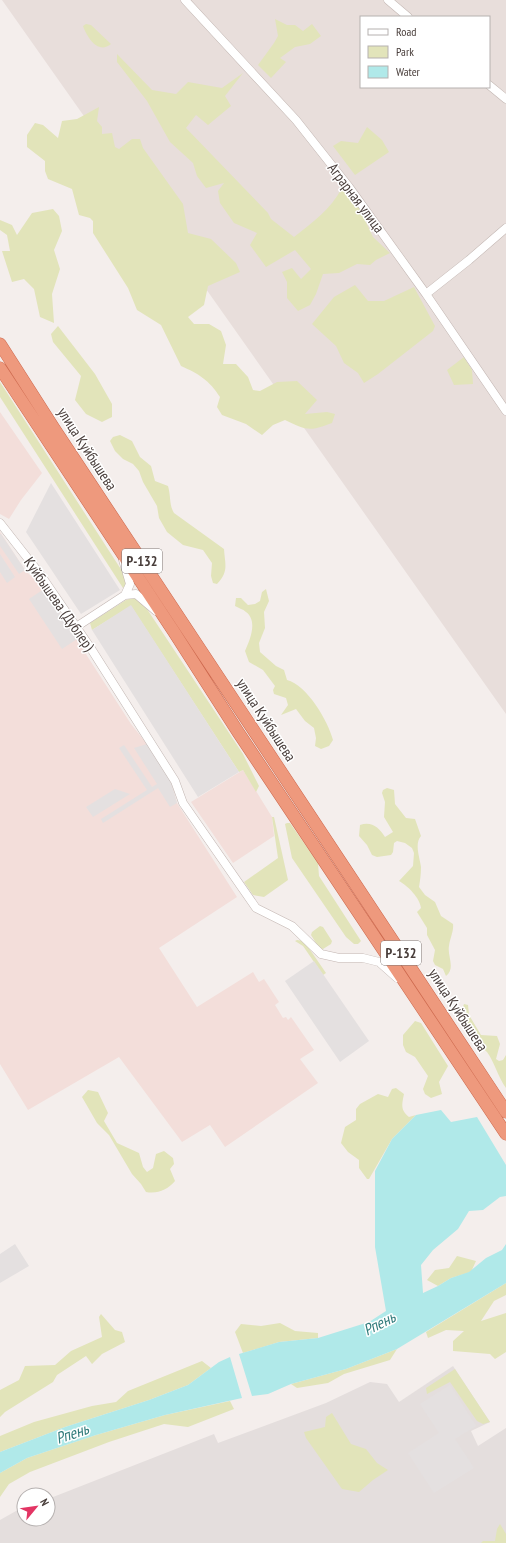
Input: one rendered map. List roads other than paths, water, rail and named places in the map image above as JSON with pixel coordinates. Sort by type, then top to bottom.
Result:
[{"type":"highway","name":"улица Куйбышева","points":[[0,344],[57,433],[506,1112]]},
{"type":"highway","name":"улица Куйбышева","points":[[0,368],[238,732],[506,1134]]},
{"type":"street","name":"Аграрная улица","points":[[185,0],[296,120],[349,187],[426,294],[506,411]]},
{"type":"street","points":[[388,0],[407,16]]},
{"type":"street","points":[[490,86],[506,99]]},
{"type":"street","points":[[426,294],[506,228]]},
{"type":"street","name":"Куйбышева (Дублер)","points":[[0,523],[40,574],[116,687],[176,781],[183,803],[256,908],[292,926],[321,954],[339,958],[357,957],[379,962],[394,974],[418,1003]]},
{"type":"street","points":[[114,541],[130,584],[125,595]]},
{"type":"street","points":[[76,627],[125,595],[136,594],[154,609],[174,632]]},
{"type":"water","name":"Рпень","points":[[441,1110],[451,1122],[477,1117],[506,1165],[506,1196],[500,1197],[483,1210],[469,1211],[458,1229],[433,1250],[421,1265],[423,1293],[451,1278],[469,1272],[486,1258],[502,1250],[506,1244],[506,1283],[397,1349],[346,1369],[291,1384],[268,1394],[252,1396],[239,1354],[279,1342],[318,1338],[369,1322],[386,1311],[375,1247],[375,1171],[392,1139],[416,1115]]},
{"type":"water","name":"Рпень","points":[[230,1357],[242,1398],[165,1415],[96,1435],[27,1458],[0,1473],[0,1452],[65,1427],[149,1400],[188,1385],[219,1362]]}]
